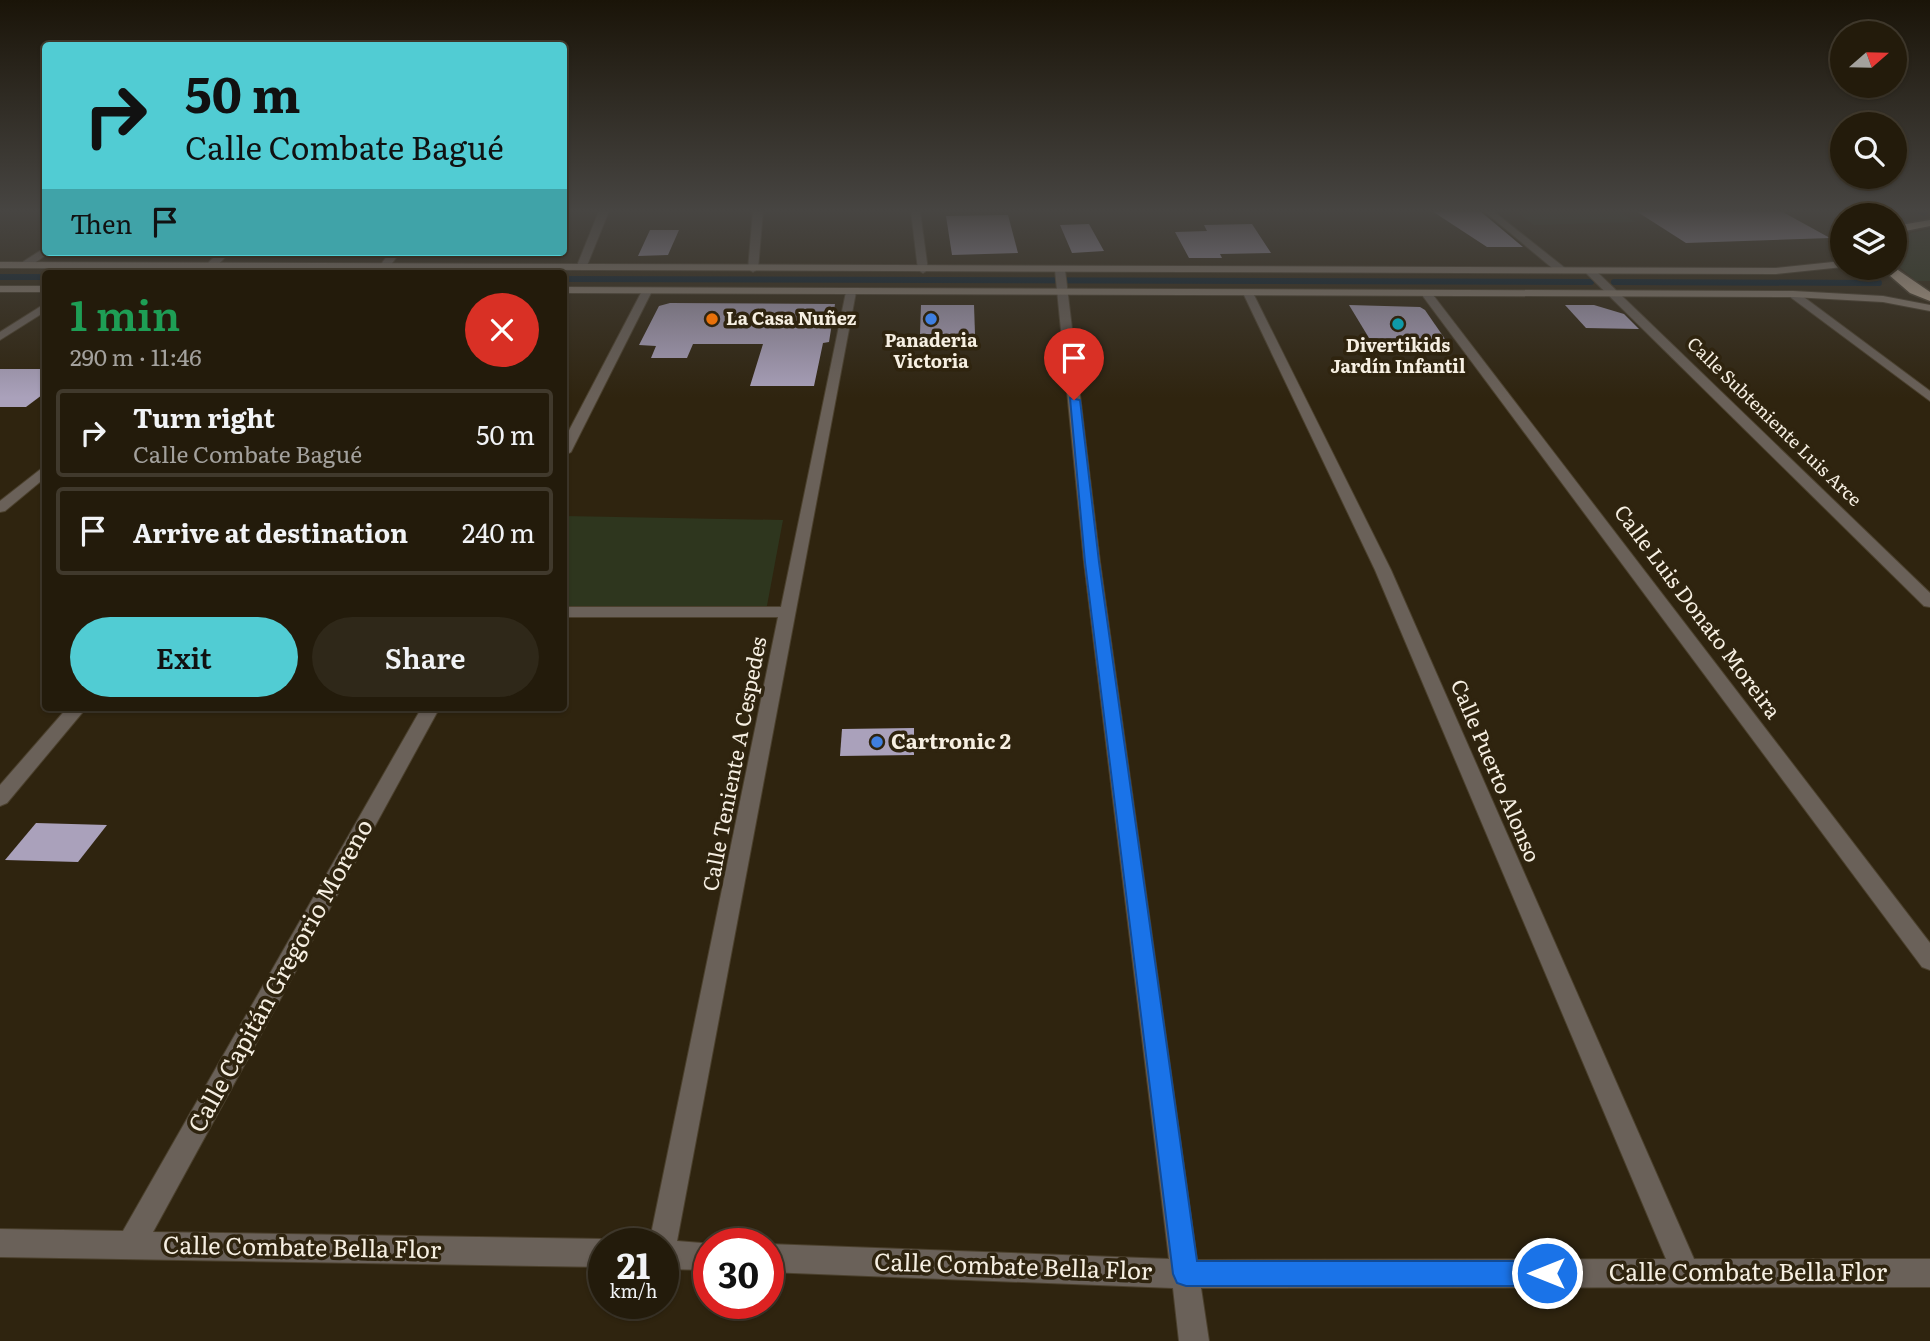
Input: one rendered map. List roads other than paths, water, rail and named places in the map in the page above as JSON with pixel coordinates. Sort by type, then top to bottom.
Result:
[{"type":"highway","points":[[1902,280],[1930,297]]},
{"type":"main road","points":[[968,274],[1248,293],[1793,294],[1871,298],[1930,308]]},
{"type":"main road","points":[[567,290],[851,292],[1061,281],[1398,274]]},
{"type":"main road","points":[[0,289],[42,289]]},
{"type":"street","name":"Calle Subteniente Luis Arce","points":[[1594,274],[1930,601]]},
{"type":"street","points":[[1061,281],[1092,562],[1194,1341]]},
{"type":"street","points":[[567,446],[647,291]]},
{"type":"street","name":"Calle Teniente A Cespedes","points":[[666,1228],[788,612],[797,554],[851,292]]},
{"type":"street","name":"Calle Puerto Alonso","points":[[1248,293],[1383,569],[1686,1273]]},
{"type":"street","name":"Calle Luis Donato Moreira","points":[[1426,293],[1930,960]]},
{"type":"street","points":[[1793,294],[1930,397]]},
{"type":"street","points":[[0,337],[42,309]]},
{"type":"street","points":[[0,508],[42,471]]},
{"type":"street","points":[[567,612],[788,612]]},
{"type":"street","points":[[0,798],[75,711]]},
{"type":"street","name":"Calle Capitán Gregorio Moreno","points":[[131,1244],[429,711]]},
{"type":"street","name":"Calle Combate Bella Flor","points":[[0,1243],[588,1253]]},
{"type":"street","name":"Calle Combate Bella Flor","points":[[784,1259],[1186,1274],[1930,1273]]},
{"type":"waterway","points":[[0,277],[42,277]]},
{"type":"waterway","points":[[567,279],[1591,282]]},
{"type":"waterway","points":[[1614,282],[1879,283]]},
{"type":"place","name":"La Casa Nuñez","points":[[712,319]]},
{"type":"place","name":"Panaderia Victoria","points":[[931,319]]},
{"type":"place","name":"Divertikids Jardín Infantil","points":[[1398,324]]},
{"type":"place","name":"Cartronic 2","points":[[877,742]]}]
